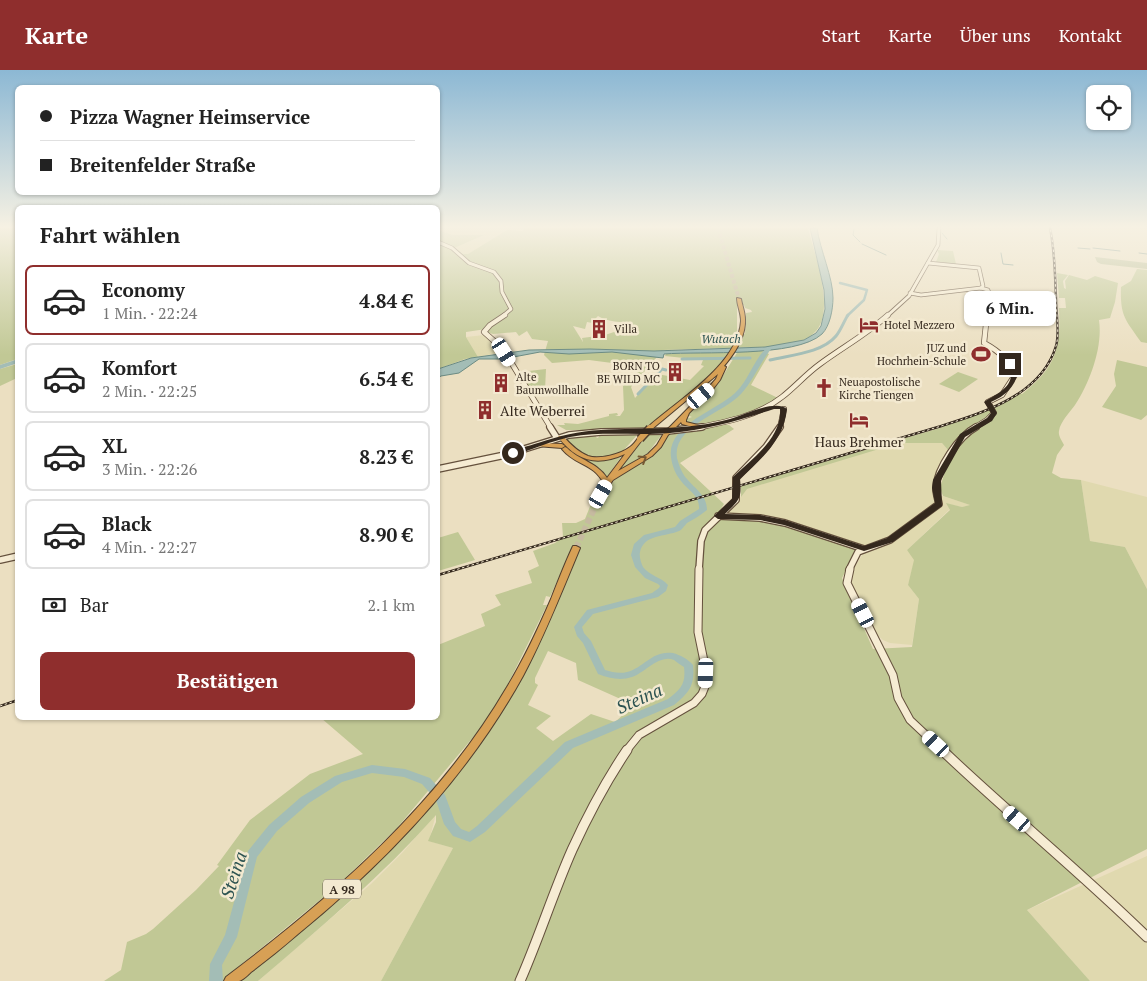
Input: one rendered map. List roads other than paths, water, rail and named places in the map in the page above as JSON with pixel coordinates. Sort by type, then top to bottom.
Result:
[{"type":"highway","points":[[698,428],[684,423],[683,420],[718,379],[736,345],[742,324],[743,309],[739,298]]},
{"type":"highway","points":[[601,494],[631,449],[655,423],[715,375],[724,365]]},
{"type":"highway","points":[[609,481],[650,455],[668,431],[711,388]]},
{"type":"highway","points":[[558,436],[576,454],[593,459],[612,458],[631,449]]},
{"type":"highway","points":[[558,436],[562,446],[575,459],[599,469],[609,481]]},
{"type":"highway","points":[[538,445],[562,446]]},
{"type":"highway","name":"A 98","points":[[230,981],[302,924],[354,878],[399,833],[472,747],[509,693],[524,666],[576,548]]},
{"type":"main road","points":[[492,271],[501,281],[502,292],[511,308],[508,313],[486,328],[484,332],[502,349],[558,436]]},
{"type":"main road","points":[[762,410],[774,403],[818,365],[870,332],[906,298],[924,271]]},
{"type":"main road","points":[[980,271],[983,286],[981,288]]},
{"type":"main road","points":[[906,298],[981,288],[988,290],[993,301],[987,310],[984,344],[1006,361],[1015,372],[1002,395],[988,402],[994,413],[990,420],[963,436],[957,443],[937,480],[936,488],[939,503],[936,508],[890,540],[858,552],[848,573],[847,583],[893,675],[898,698],[910,720],[987,793],[1101,892],[1147,937]]},
{"type":"main road","points":[[912,291],[921,295]]},
{"type":"main road","points":[[774,403],[783,408]]},
{"type":"main road","points":[[440,469],[505,456],[558,436],[601,432],[668,431],[698,428],[730,421],[774,407],[783,408]]},
{"type":"main road","points":[[520,981],[541,933],[572,851],[607,782],[642,732],[694,703],[702,695],[706,684],[706,673],[699,648],[698,632],[701,541],[705,530],[736,500],[738,494],[736,478],[762,454],[776,436],[781,427],[783,408]]},
{"type":"main road","points":[[718,516],[760,518],[785,522],[864,549]]},
{"type":"main road","points":[[0,560],[15,557]]},
{"type":"water","points":[[820,271],[828,271],[831,281],[832,312],[827,327],[822,334],[809,342],[792,347],[747,352],[664,354],[663,358],[612,352],[569,354],[540,352],[503,359],[479,359],[459,373],[440,377],[440,368],[471,358],[529,350],[654,351],[765,347],[804,340],[816,333],[821,326],[825,309],[824,290]]},
{"type":"waterway","points":[[840,283],[867,290],[864,300],[848,315]]},
{"type":"waterway","points":[[770,360],[814,350],[830,342],[836,336],[848,315]]},
{"type":"waterway","name":"Steina","points":[[216,981],[216,964],[231,937],[252,855],[273,828],[305,800],[339,779],[372,769],[405,773],[426,781],[441,798],[450,824],[457,833],[470,837],[481,829],[569,745],[671,702],[681,694],[687,686],[689,678],[688,665],[675,657],[665,655],[656,658],[629,675],[617,676],[601,672],[587,641],[580,634],[578,627],[590,612],[655,595],[663,589],[664,585],[661,582],[648,576],[639,567],[635,555],[638,544],[647,537],[678,529],[683,523],[703,510],[700,497],[683,479],[674,458],[674,448],[678,438],[686,429],[738,394],[768,349]]},
{"type":"waterway","points":[[682,359],[750,358]]},
{"type":"waterway","name":"Wutach","points":[[0,367],[15,362]]},
{"type":"waterway","points":[[638,394],[662,369],[666,370]]},
{"type":"tunnel","points":[[731,271],[739,299]]},
{"type":"tunnel","points":[[576,548],[601,494]]},
{"type":"railway","points":[[440,574],[938,427],[1008,400],[1024,390],[1037,378],[1048,363],[1056,346],[1058,329],[1055,271]]},
{"type":"railway","points":[[0,706],[15,701]]},
{"type":"place","name":"Hotel Mezzero","points":[[869,325]]},
{"type":"place","name":"Villa","points":[[599,329]]},
{"type":"place","name":"JUZ und Hochrhein-Schule","points":[[981,354]]},
{"type":"place","name":"BORN TO BE WILD MC","points":[[675,372]]},
{"type":"place","name":"Alte Baumwollhalle","points":[[501,383]]},
{"type":"place","name":"Neuapostolische Kirche Tiengen","points":[[824,388]]},
{"type":"place","name":"Alte Weberrei","points":[[485,410]]},
{"type":"place","name":"Haus Brehmer","points":[[859,420]]}]
